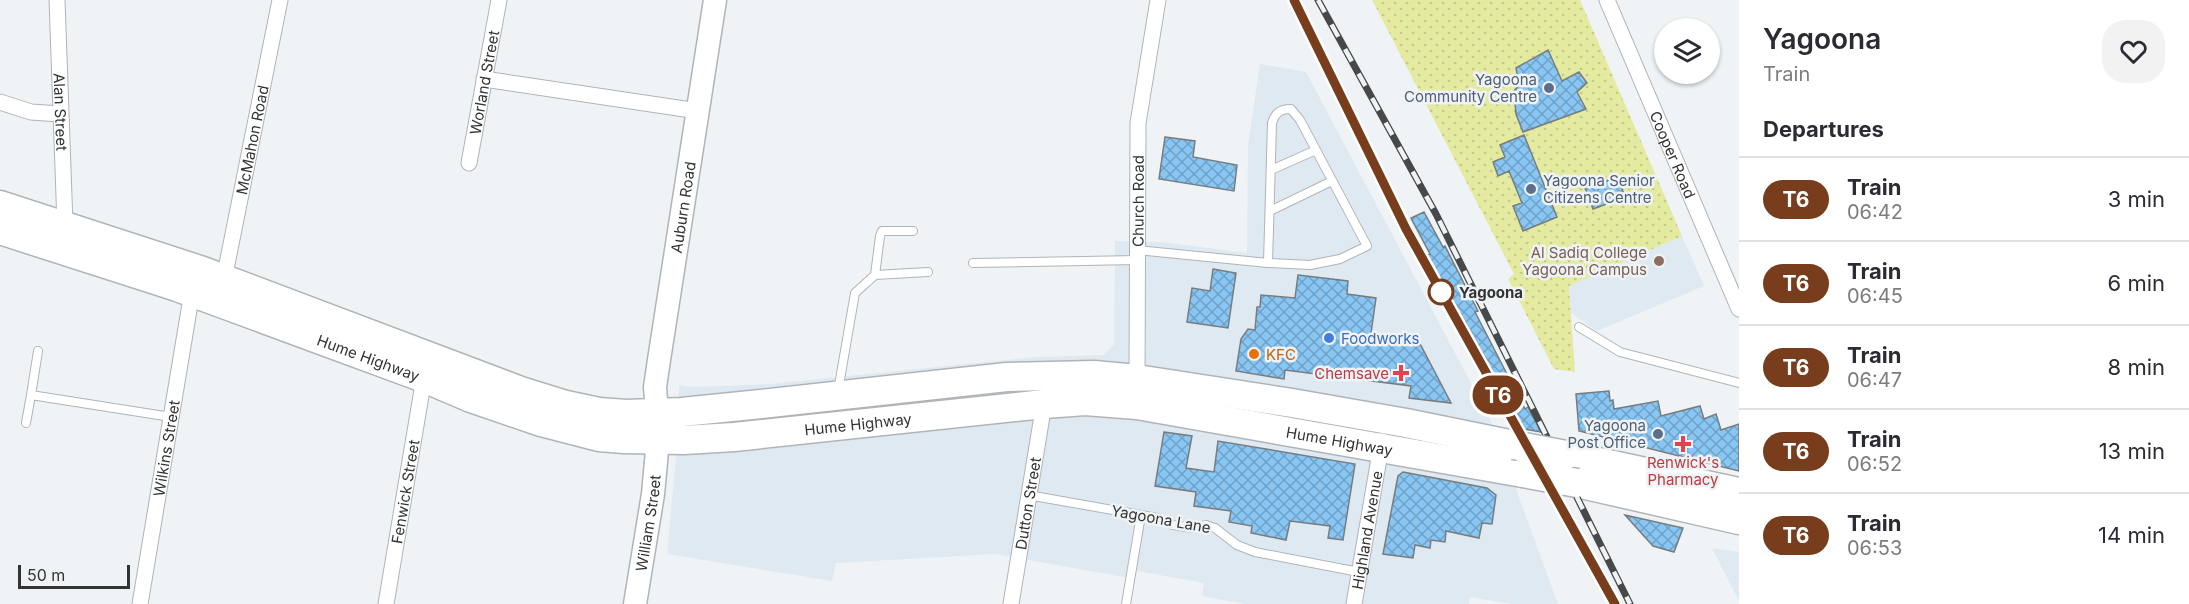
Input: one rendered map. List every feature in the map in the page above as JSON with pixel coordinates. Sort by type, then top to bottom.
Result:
[{"type":"highway","name":"Hume Highway","points":[[0,205],[224,279],[543,398],[599,412],[626,414],[658,426],[734,437],[1085,401],[1137,392],[1386,419],[1739,492]]},
{"type":"highway","name":"Hume Highway","points":[[0,230],[192,292],[424,378],[471,398],[576,432],[624,439],[658,426],[837,396],[1007,377],[1094,375],[1137,392],[1381,449],[1577,483],[1739,520]]},
{"type":"main road","name":"Auburn Road","points":[[658,426],[655,387],[658,360],[715,0]]},
{"type":"main road","name":"William Street","points":[[635,604],[653,494],[658,426]]},
{"type":"street","name":"Alan Street","points":[[57,0],[65,225]]},
{"type":"street","name":"McMahon Road","points":[[224,279],[280,0]]},
{"type":"street","name":"Worland Street","points":[[469,163],[499,0]]},
{"type":"street","name":"Church Road","points":[[1137,392],[1138,123],[1158,0]]},
{"type":"street","name":"Cooper Road","points":[[1607,0],[1732,274],[1739,309]]},
{"type":"street","points":[[484,79],[698,111]]},
{"type":"street","points":[[0,102],[31,112],[60,114]]},
{"type":"street","name":"Wilkins Street","points":[[140,604],[192,292]]},
{"type":"street","name":"Fenwick Street","points":[[386,604],[424,378]]},
{"type":"street","name":"Dutton Street","points":[[1011,604],[1044,404]]},
{"type":"street","name":"Highland Avenue","points":[[1354,604],[1386,419]]},
{"type":"lane","points":[[973,263],[1137,255],[1268,263],[1324,263],[1340,259],[1367,246],[1296,114],[1284,109],[1278,112],[1272,123],[1268,263]]},
{"type":"lane","points":[[1271,170],[1316,150]]},
{"type":"lane","points":[[1270,211],[1332,181]]},
{"type":"lane","points":[[875,275],[882,231],[913,231]]},
{"type":"lane","points":[[837,396],[855,293],[875,275],[928,272]]},
{"type":"lane","points":[[1580,327],[1620,352],[1739,383]]},
{"type":"lane","points":[[26,423],[38,351]]},
{"type":"lane","points":[[31,395],[171,417]]},
{"type":"lane","name":"Yagoona Lane","points":[[1028,495],[1158,518],[1173,525],[1193,528],[1206,525],[1255,552],[1359,572]]},
{"type":"lane","points":[[1126,604],[1141,515]]},
{"type":"shaded area","points":[[1260,64],[1306,72],[1491,421],[1558,604],[1512,604],[1470,597],[1469,604],[1245,604],[1202,596],[1204,583],[1137,571],[1135,579],[995,554],[836,563],[832,581],[667,554],[675,469],[679,385],[693,387],[770,384],[1036,357],[1104,355],[1114,345],[1115,241],[1161,242],[1247,253],[1248,145]]},
{"type":"shaded area","name":"Al Sadiq College Yagoona Campus","points":[[1682,236],[1704,286],[1597,331],[1571,313],[1569,286]]},
{"type":"shaded area","points":[[1712,548],[1739,552],[1739,601]]},
{"type":"green space","points":[[1372,0],[1580,0],[1682,236],[1569,286],[1575,372],[1554,369],[1508,279],[1514,274]]},
{"type":"building","name":"Yagoona Community Centre","points":[[1548,50],[1562,81],[1579,72],[1587,83],[1577,92],[1586,109],[1523,132],[1516,114],[1514,91],[1519,85],[1516,68]]},
{"type":"building","name":"Yagoona Senior Citizens Centre","points":[[1524,135],[1557,217],[1523,231],[1513,206],[1522,203],[1509,171],[1498,176],[1493,162],[1505,157],[1500,145]]},
{"type":"building","points":[[1165,137],[1195,141],[1193,157],[1237,165],[1234,191],[1159,179]]},
{"type":"building","points":[[1618,177],[1625,197],[1593,209],[1585,188]]},
{"type":"building","points":[[1424,212],[1443,247],[1445,246],[1478,311],[1475,312],[1525,409],[1528,407],[1541,432],[1518,428],[1512,415],[1514,415],[1463,318],[1461,319],[1427,255],[1430,254],[1411,218]]},
{"type":"building","points":[[1213,269],[1236,273],[1228,328],[1187,322],[1192,288],[1210,291]]},
{"type":"building","points":[[1298,275],[1348,281],[1347,294],[1376,298],[1371,333],[1418,340],[1451,403],[1409,398],[1411,386],[1285,370],[1284,379],[1236,371],[1241,339],[1248,329],[1255,330],[1257,307],[1260,307],[1261,295],[1295,298]]},
{"type":"building","points":[[1609,391],[1614,409],[1658,401],[1661,416],[1700,406],[1704,419],[1716,414],[1721,430],[1739,424],[1739,471],[1579,431],[1576,394]]},
{"type":"building","points":[[1164,432],[1192,436],[1186,468],[1214,472],[1218,441],[1355,464],[1343,540],[1328,538],[1330,526],[1290,521],[1286,540],[1251,533],[1252,526],[1229,522],[1231,511],[1194,506],[1196,492],[1155,486]]},
{"type":"building","points":[[1403,472],[1487,488],[1496,495],[1492,524],[1482,523],[1479,538],[1446,531],[1445,542],[1431,540],[1430,548],[1415,545],[1413,558],[1383,554],[1398,476]]},
{"type":"building","points":[[1625,515],[1683,528],[1674,552],[1653,546]]},
{"type":"railway","points":[[1294,0],[1406,229],[1615,604]]},
{"type":"railway","points":[[1318,0],[1436,214],[1630,604]]},
{"type":"train","name":"T6","points":[[1294,0],[1406,229],[1615,604]]},
{"type":"place","name":"Yagoona Community Centre","points":[[1549,88]]},
{"type":"place","name":"Yagoona Senior Citizens Centre","points":[[1531,189]]},
{"type":"place","name":"Al Sadiq College Yagoona Campus","points":[[1659,261]]},
{"type":"place","name":"Yagoona","points":[[1441,292]]},
{"type":"place","name":"Foodworks","points":[[1329,338]]},
{"type":"place","name":"KFC","points":[[1254,354]]},
{"type":"place","name":"Chemsave","points":[[1401,373]]},
{"type":"place","name":"Yagoona Post Office","points":[[1658,434]]},
{"type":"place","name":"Renwick's Pharmacy","points":[[1683,444]]}]
